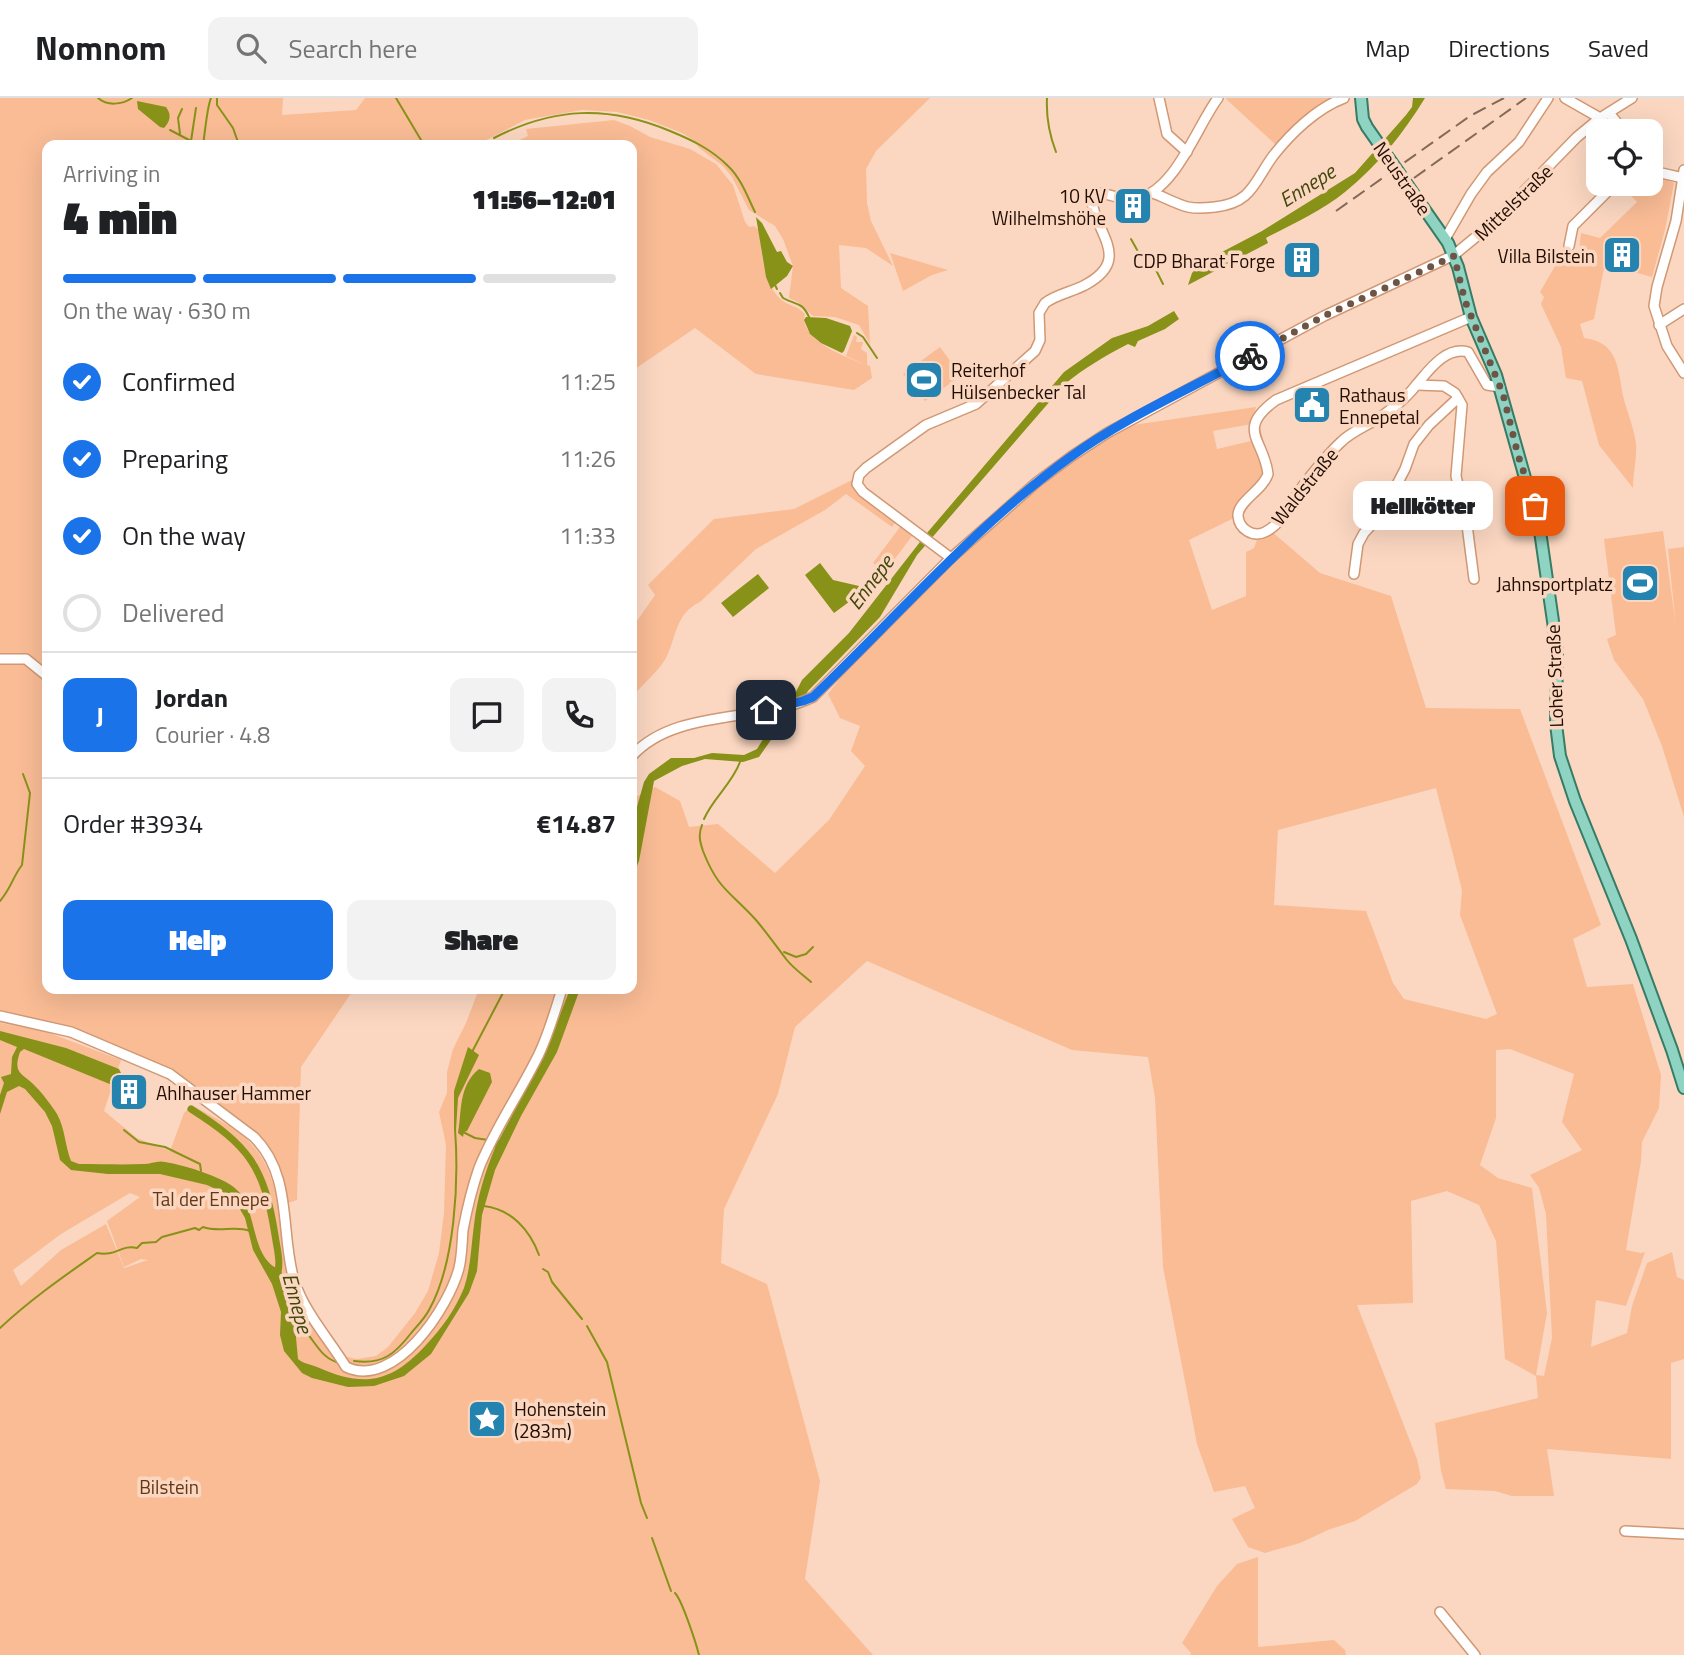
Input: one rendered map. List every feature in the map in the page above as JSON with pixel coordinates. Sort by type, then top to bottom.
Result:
[{"type":"main road","name":"Neustraße","points":[[1361,98],[1363,119],[1454,256]]},
{"type":"main road","name":"Loher Straße","points":[[1454,256],[1471,317],[1500,387],[1540,531],[1557,649],[1556,724],[1560,756],[1575,801],[1640,962],[1684,1088]]},
{"type":"street","points":[[1159,98],[1167,134],[1187,152]]},
{"type":"street","points":[[951,558],[863,492],[857,484],[859,475],[926,425],[976,404],[1035,351],[1040,340],[1039,313],[1045,303],[1084,286],[1106,270],[1110,252],[1091,194],[1103,194],[1122,200],[1153,192],[1187,152],[1218,98]]},
{"type":"street","points":[[1153,192],[1189,208],[1236,203],[1256,183],[1274,155],[1306,122],[1328,104],[1344,98]]},
{"type":"street","points":[[1445,239],[1487,172],[1519,142],[1548,98]]},
{"type":"street","points":[[1565,98],[1600,118]]},
{"type":"street","name":"Mittelstraße","points":[[637,748],[677,729],[813,697],[951,558],[1037,482],[1107,433],[1324,316],[1454,256],[1477,238],[1567,146],[1600,118],[1632,98]]},
{"type":"street","points":[[1609,113],[1614,119]]},
{"type":"street","points":[[1663,172],[1683,174],[1682,196],[1655,297],[1655,315],[1672,355],[1684,373]]},
{"type":"street","points":[[1569,246],[1573,226],[1603,196]]},
{"type":"street","points":[[1659,325],[1684,309]]},
{"type":"street","name":"Waldstraße","points":[[1471,317],[1276,400],[1259,412],[1255,441],[1268,474],[1259,491],[1241,506],[1238,518],[1243,528],[1257,534],[1272,527],[1341,441],[1386,413],[1417,385],[1438,361],[1460,350],[1471,355],[1488,385],[1500,387]]},
{"type":"street","points":[[1417,385],[1444,386],[1455,393],[1463,411],[1456,476],[1467,524],[1475,579]]},
{"type":"street","points":[[1354,574],[1358,544],[1364,533],[1381,515],[1415,444],[1429,425],[1458,398]]},
{"type":"street","points":[[0,659],[26,659],[42,672]]},
{"type":"street","points":[[0,1016],[71,1032],[170,1074],[260,1142],[270,1158],[281,1187],[291,1264],[298,1290],[346,1367],[354,1371],[367,1371],[387,1365],[404,1354],[425,1331],[445,1301],[458,1268],[471,1195],[491,1141],[539,1055],[560,994]]},
{"type":"street","points":[[1625,1531],[1684,1534]]},
{"type":"street","points":[[1440,1612],[1475,1655]]},
{"type":"green space","points":[[0,98],[283,98],[282,115],[356,110],[365,98],[930,98],[876,151],[866,169],[867,203],[871,221],[893,266],[866,248],[839,245],[841,288],[868,306],[870,344],[859,325],[835,317],[813,316],[798,302],[789,298],[793,266],[783,239],[775,226],[749,210],[732,177],[723,166],[682,133],[649,120],[617,112],[582,110],[525,120],[487,140],[42,140],[42,994],[351,994],[301,1067],[297,1200],[288,1203],[281,1176],[263,1140],[197,1090],[92,1038],[0,1014]]},
{"type":"green space","points":[[1227,98],[1331,98],[1276,145]]},
{"type":"green space","points":[[614,120],[650,137],[690,149],[716,164],[733,185],[745,222],[749,227],[754,226],[759,230],[765,271],[772,289],[778,297],[805,314],[809,331],[825,346],[846,357],[864,364],[846,356],[854,335],[857,337],[856,342],[863,342],[861,349],[867,353],[867,365],[870,366],[872,378],[854,390],[756,374],[695,328],[637,368],[637,140],[520,140],[528,136],[526,129]]},
{"type":"green space","points":[[1663,178],[1674,183],[1652,277],[1627,270],[1625,274],[1604,268],[1594,319],[1580,324],[1584,338],[1604,345],[1617,366],[1636,444],[1633,488],[1599,445],[1582,381],[1566,378],[1561,347],[1541,304],[1544,297],[1540,292],[1565,249],[1578,262],[1581,233],[1600,238],[1637,202],[1631,196],[1663,196]]},
{"type":"green space","points":[[890,253],[948,270],[932,275],[903,291]]},
{"type":"green space","points":[[940,347],[961,376],[925,401],[903,374]]},
{"type":"green space","points":[[1256,407],[1252,424],[1213,431],[1217,449],[1251,441],[1265,474],[1234,518],[1189,540],[1212,610],[1246,596],[1246,552],[1254,548],[1258,537],[1271,531],[1320,573],[1391,596],[1426,708],[1520,709],[1601,925],[1573,939],[1587,987],[1633,984],[1661,1075],[1659,1108],[1642,1142],[1626,1250],[1645,1252],[1626,1306],[1596,1300],[1591,1347],[1627,1333],[1632,1306],[1647,1263],[1672,1252],[1677,1277],[1684,1280],[1684,1359],[1671,1363],[1671,1459],[1547,1449],[1554,1496],[1512,1496],[1495,1491],[1446,1489],[1435,1423],[1538,1398],[1536,1376],[1505,1359],[1496,1241],[1479,1205],[1447,1191],[1411,1201],[1413,1303],[1357,1305],[1417,1459],[1421,1478],[1417,1484],[1355,1521],[1300,1543],[1265,1553],[1248,1547],[1232,1519],[1255,1508],[1245,1486],[1214,1492],[1197,1444],[1163,1267],[1155,1098],[1148,1057],[1072,1050],[867,961],[795,1027],[778,1094],[724,1209],[721,1263],[767,1284],[820,1481],[805,1579],[873,1655],[0,1655],[0,1023],[44,1031],[121,1060],[104,1111],[137,1138],[170,1151],[184,1113],[192,1105],[248,1141],[267,1167],[275,1189],[290,1282],[298,1304],[333,1354],[357,1359],[376,1356],[388,1347],[415,1313],[428,1291],[439,1253],[444,1213],[446,1145],[439,1112],[447,1093],[447,1072],[453,1049],[477,994],[637,994],[637,796],[655,787],[680,801],[689,827],[718,824],[775,873],[829,820],[865,766],[851,751],[860,726],[840,718],[828,694],[844,673],[917,596],[1040,484],[1085,451],[1126,426]],"holes":[[[1436,788],[1462,890],[1460,915],[1497,1014],[1486,1019],[1404,999],[1393,983],[1366,911],[1274,905],[1278,830]],[[1510,1049],[1574,1074],[1562,1122],[1582,1150],[1530,1175],[1539,1188],[1546,1214],[1552,1338],[1544,1376],[1536,1375],[1547,1313],[1532,1188],[1498,1178],[1480,1165],[1496,1118],[1496,1050]],[[130,1193],[140,1197],[107,1221],[124,1267],[141,1259],[148,1260],[124,1268],[106,1224],[61,1250],[21,1286],[13,1270],[61,1234]]]},
{"type":"green space","points":[[854,479],[855,489],[897,520],[892,527],[846,494],[825,510],[756,549],[686,613],[681,619],[666,658],[637,692],[637,621],[655,595],[648,585],[714,519],[794,509]]},
{"type":"green space","points":[[903,523],[915,532],[885,572],[873,563]]},
{"type":"green space","points":[[1663,531],[1676,627],[1668,549],[1684,547],[1684,817],[1662,746],[1643,699],[1614,660],[1607,639],[1616,635],[1604,539]]},
{"type":"green space","points":[[1258,1557],[1258,1647],[1334,1640],[1345,1650],[1346,1655],[1190,1655],[1182,1643],[1217,1586],[1237,1564]]},
{"type":"shaded area","points":[[1413,98],[1425,98],[1389,148],[1345,192],[1317,211],[1266,238],[1268,243],[1188,285],[1192,273],[1201,263],[1262,231],[1355,173],[1406,115],[1412,107]]},
{"type":"shaded area","points":[[137,101],[166,107],[170,118],[164,128],[138,109]]},
{"type":"shaded area","points":[[756,217],[777,252],[781,251],[787,262],[793,266],[787,276],[771,289],[766,277]]},
{"type":"shaded area","points":[[1174,311],[1179,319],[1165,329],[1138,341],[1135,347],[1128,344],[1111,353],[1064,385],[917,555],[880,617],[808,691],[788,723],[775,734],[759,757],[743,762],[705,759],[682,766],[654,781],[637,866],[637,806],[649,774],[671,758],[694,758],[712,753],[744,755],[757,749],[770,728],[783,717],[802,680],[849,633],[927,533],[1064,372],[1112,338],[1148,326]]},
{"type":"shaded area","points":[[806,317],[826,318],[850,326],[852,331],[844,351],[842,353],[821,343],[810,334],[804,320]]},
{"type":"shaded area","points":[[820,563],[833,580],[859,586],[857,596],[834,613],[805,575]]},
{"type":"shaded area","points":[[758,574],[769,588],[733,617],[721,603]]},
{"type":"shaded area","points":[[568,994],[578,994],[557,1052],[521,1116],[495,1170],[482,1215],[477,1271],[469,1293],[431,1354],[404,1376],[374,1386],[348,1387],[312,1378],[302,1373],[284,1351],[280,1335],[281,1312],[272,1284],[253,1250],[245,1218],[233,1197],[207,1185],[160,1174],[108,1174],[71,1170],[60,1160],[52,1126],[45,1112],[25,1089],[19,1086],[7,1092],[0,1114],[0,1095],[4,1083],[1,1077],[11,1074],[12,1057],[17,1047],[0,1040],[0,1031],[66,1048],[119,1069],[122,1075],[117,1087],[24,1049],[20,1052],[17,1065],[20,1073],[39,1090],[57,1114],[71,1161],[79,1164],[162,1162],[205,1173],[239,1192],[249,1212],[264,1257],[271,1265],[281,1270],[292,1313],[302,1325],[295,1327],[298,1359],[349,1378],[376,1378],[389,1374],[413,1358],[443,1325],[460,1296],[468,1272],[479,1195],[496,1140],[499,1140],[546,1051]]},
{"type":"shaded area","points":[[468,1047],[479,1055],[458,1098],[456,1130],[454,1091]]},
{"type":"shaded area","points":[[479,1069],[490,1073],[492,1082],[463,1137],[458,1133],[464,1091]]},
{"type":"waterway","points":[[98,98],[115,104],[132,98]]},
{"type":"waterway","points":[[204,140],[211,98]]},
{"type":"waterway","points":[[217,98],[217,105],[233,128],[237,140]]},
{"type":"waterway","points":[[396,98],[421,140]]},
{"type":"waterway","points":[[1047,98],[1048,126],[1056,152]]},
{"type":"waterway","points":[[191,140],[196,108]]},
{"type":"waterway","points":[[180,134],[178,118],[182,109]]},
{"type":"waterway","points":[[494,138],[538,120],[560,115],[603,114],[647,123],[694,142],[722,160],[737,176],[755,212]]},
{"type":"waterway","points":[[170,130],[189,140]]},
{"type":"waterway","points":[[1131,239],[1141,257],[1152,262],[1163,284]]},
{"type":"waterway","points":[[775,285],[777,289]]},
{"type":"waterway","points":[[780,293],[783,298],[801,306],[809,317]]},
{"type":"waterway","points":[[857,333],[863,337],[877,358]]},
{"type":"waterway","points":[[704,819],[740,762]]},
{"type":"waterway","points":[[0,901],[22,865],[30,793],[23,774]]},
{"type":"waterway","points":[[702,825],[702,848],[720,883],[756,920],[789,962],[811,982]]},
{"type":"waterway","points":[[784,952],[796,957],[806,954],[813,947]]},
{"type":"waterway","points":[[472,1052],[502,994]]},
{"type":"waterway","name":"Ennepe","points":[[191,1109],[240,1147],[259,1175],[271,1211],[278,1251],[279,1267],[276,1277]]},
{"type":"waterway","points":[[354,1361],[373,1361],[394,1352],[426,1316],[438,1291],[445,1270],[453,1222],[455,1129]]},
{"type":"waterway","points":[[124,1130],[139,1142],[165,1147],[200,1164],[201,1171]]},
{"type":"waterway","points":[[463,1132],[488,1140]]},
{"type":"waterway","points":[[484,1206],[503,1211],[518,1222],[525,1229],[539,1255]]},
{"type":"waterway","points":[[0,1328],[35,1298],[97,1253],[137,1248],[142,1243],[156,1242],[162,1237],[195,1228],[250,1231]]},
{"type":"waterway","points":[[543,1269],[582,1319]]},
{"type":"waterway","name":"Ennepe","points":[[299,1325],[321,1352],[339,1363]]},
{"type":"waterway","points":[[587,1326],[607,1362],[647,1518]]},
{"type":"waterway","points":[[652,1538],[671,1591]]},
{"type":"waterway","points":[[675,1593],[685,1613],[699,1655]]},
{"type":"railway","points":[[1336,211],[1470,116],[1504,98]]},
{"type":"railway","points":[[1414,178],[1526,98]]},
{"type":"way so far","points":[[1250,356],[1324,316],[1454,256],[1465,301],[1503,394],[1518,455],[1535,506]]},
{"type":"place","name":"10 KV Wilhelmshöhe","points":[[1133,206]]},
{"type":"place","name":"Villa Bilstein","points":[[1622,255]]},
{"type":"place","name":"CDP Bharat Forge","points":[[1302,260]]},
{"type":"place","name":"Reiterhof Hülsenbecker Tal","points":[[924,380]]},
{"type":"place","name":"Rathaus Ennepetal","points":[[1312,405]]},
{"type":"place","name":"Hellkötter","points":[[1535,506]]},
{"type":"place","name":"Jahnsportplatz","points":[[1640,583]]},
{"type":"place","name":"Ahlhauser Hammer","points":[[129,1092]]},
{"type":"place","name":"Hohenstein (283m)","points":[[487,1419]]},
{"type":"route","points":[[766,710],[813,697],[951,558],[1037,482],[1072,456],[1107,433],[1250,356]]},
{"type":"park label","name":"Tal der Ennepe","points":[[211,1198]]},
{"type":"park label","name":"Bilstein","points":[[169,1486]]}]
